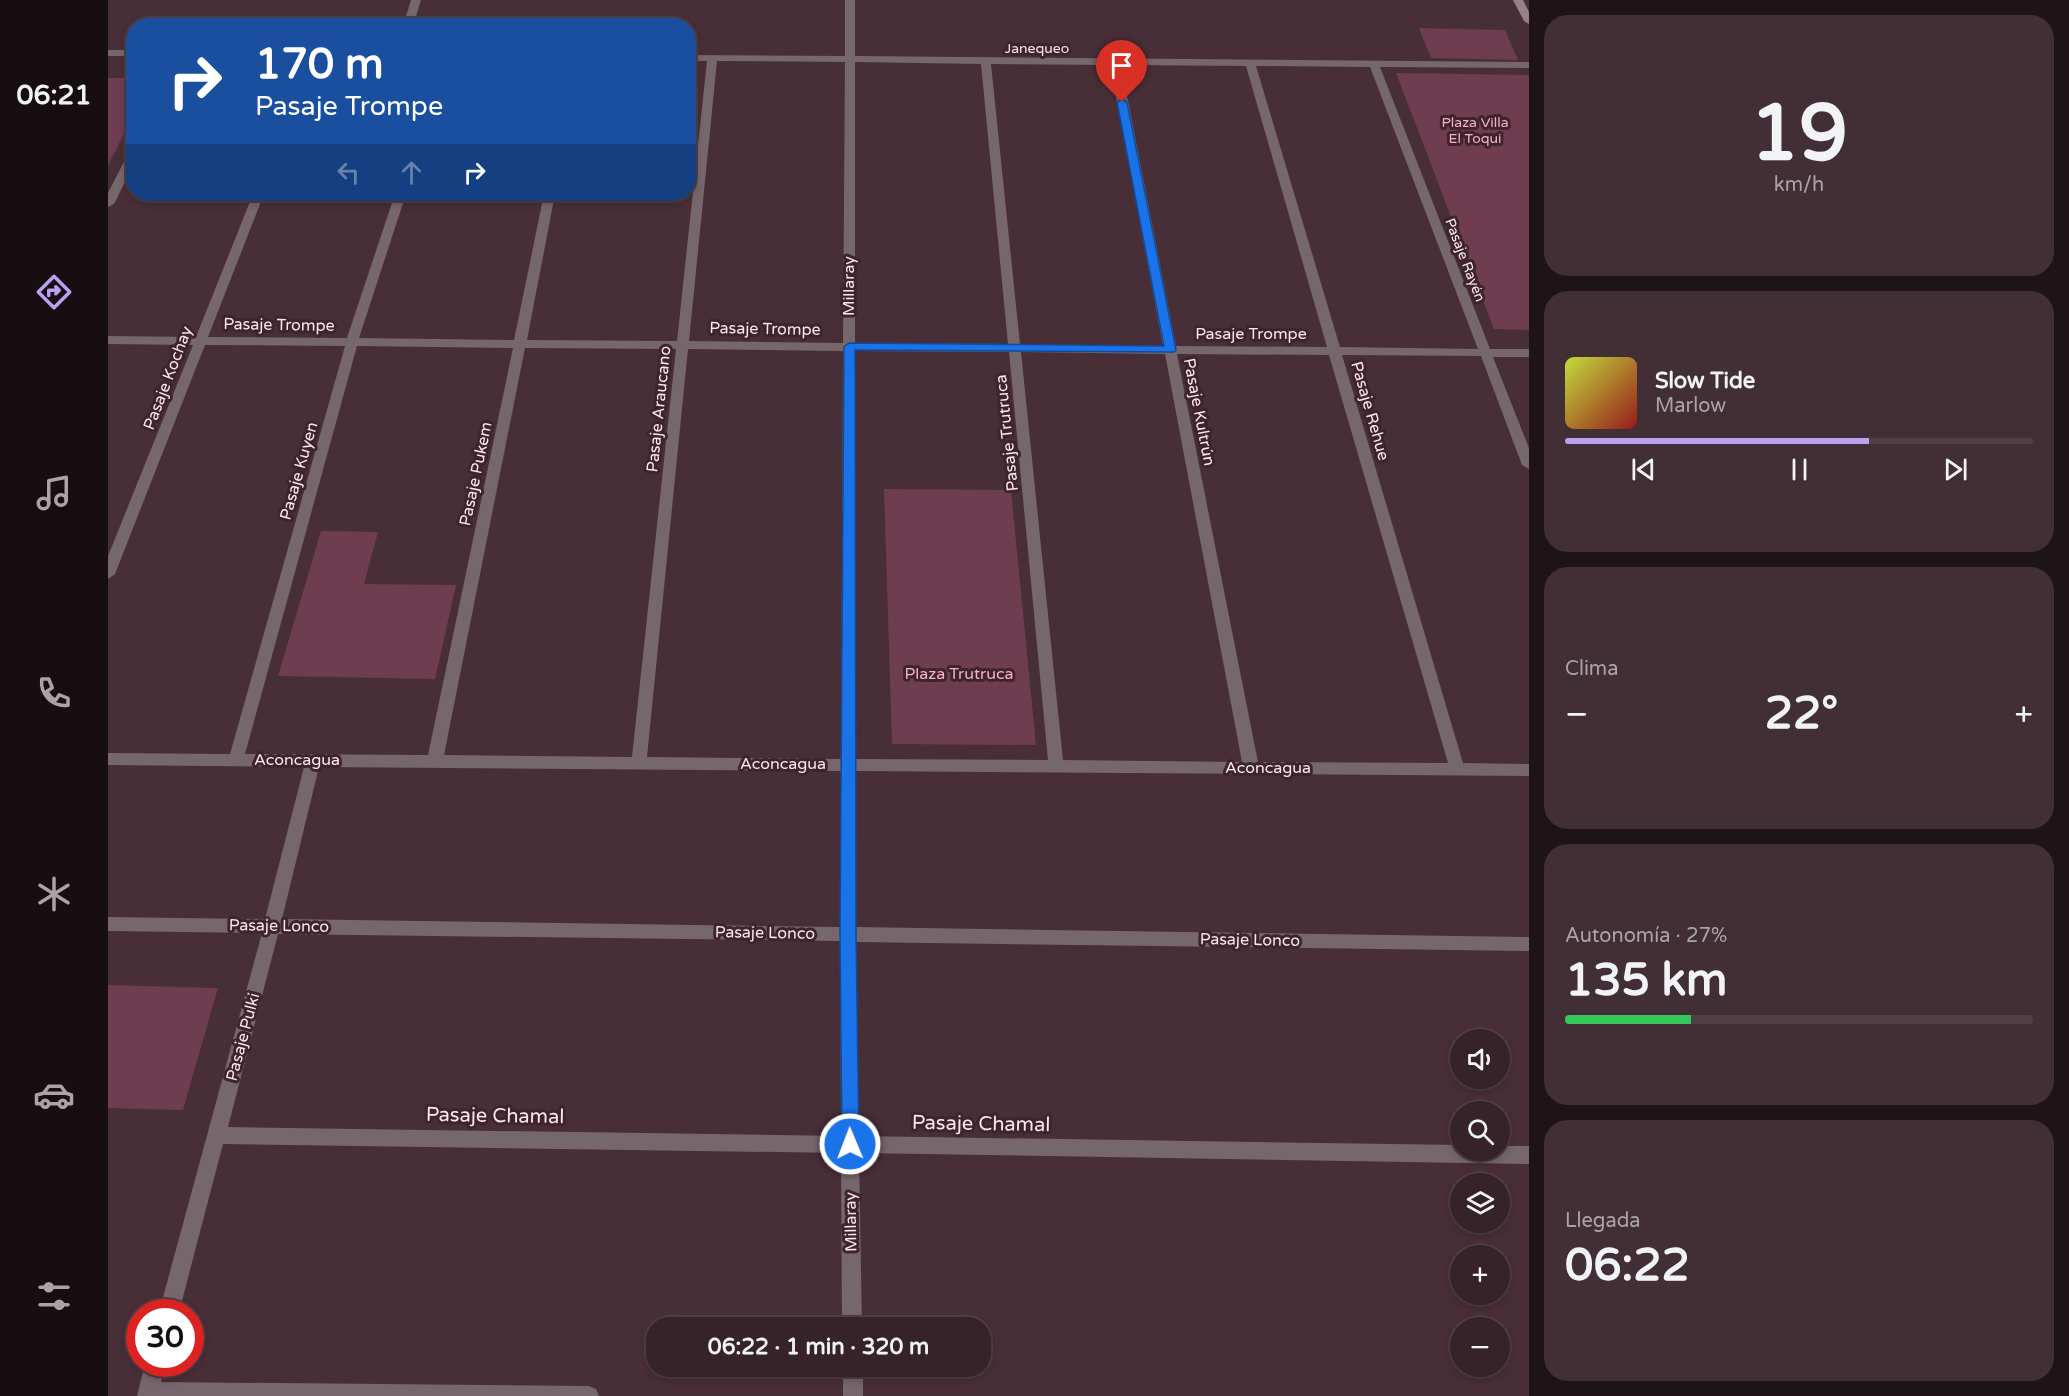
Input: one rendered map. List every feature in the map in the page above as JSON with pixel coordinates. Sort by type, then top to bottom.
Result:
[{"type":"street","points":[[410,18],[416,0]]},
{"type":"street","name":"Millaray","points":[[850,0],[848,935],[852,1317]]},
{"type":"street","points":[[1518,0],[1529,21]]},
{"type":"street","points":[[108,53],[126,53]]},
{"type":"street","name":"Janequeo","points":[[696,58],[1529,65]]},
{"type":"street","name":"Pasaje Araucano","points":[[639,763],[712,58]]},
{"type":"street","name":"Pasaje Trutruca","points":[[986,61],[1056,766]]},
{"type":"street","name":"Pasaje Kultrún","points":[[1115,62],[1251,768]]},
{"type":"street","name":"Pasaje Rehue","points":[[1250,63],[1457,769]]},
{"type":"street","name":"Pasaje Rayén","points":[[1374,64],[1529,465]]},
{"type":"street","points":[[108,204],[126,168]]},
{"type":"street","name":"Pasaje Kochay","points":[[108,574],[256,201]]},
{"type":"street","name":"Pasaje Kuyen","points":[[236,760],[352,342],[399,201]]},
{"type":"street","name":"Pasaje Pukem","points":[[435,761],[549,201]]},
{"type":"street","name":"Pasaje Trompe","points":[[108,340],[1529,353]]},
{"type":"street","name":"Aconcagua","points":[[108,759],[1529,770]]},
{"type":"street","name":"Pasaje Pulki","points":[[172,1299],[272,926],[313,760]]},
{"type":"street","name":"Pasaje Lonco","points":[[108,924],[1529,944]]},
{"type":"street","name":"Pasaje Chamal","points":[[216,1135],[1529,1155]]},
{"type":"street","points":[[152,1377],[147,1394],[589,1396]]},
{"type":"street","points":[[853,1377],[853,1396]]},
{"type":"green space","points":[[1419,28],[1505,30],[1518,60],[1431,58]]},
{"type":"green space","name":"Plaza Villa El Toqui","points":[[1396,73],[1529,75],[1529,330],[1494,329]]},
{"type":"green space","points":[[108,78],[126,78],[126,130],[108,165]]},
{"type":"green space","name":"Plaza Trutruca","points":[[884,489],[1011,490],[1036,745],[892,744]]},
{"type":"green space","points":[[321,531],[378,532],[364,584],[456,585],[435,679],[278,676]]},
{"type":"green space","points":[[108,985],[218,988],[183,1110],[108,1108]]},
{"type":"route","points":[[850,1144],[849,347],[1170,350],[1122,102]]}]
